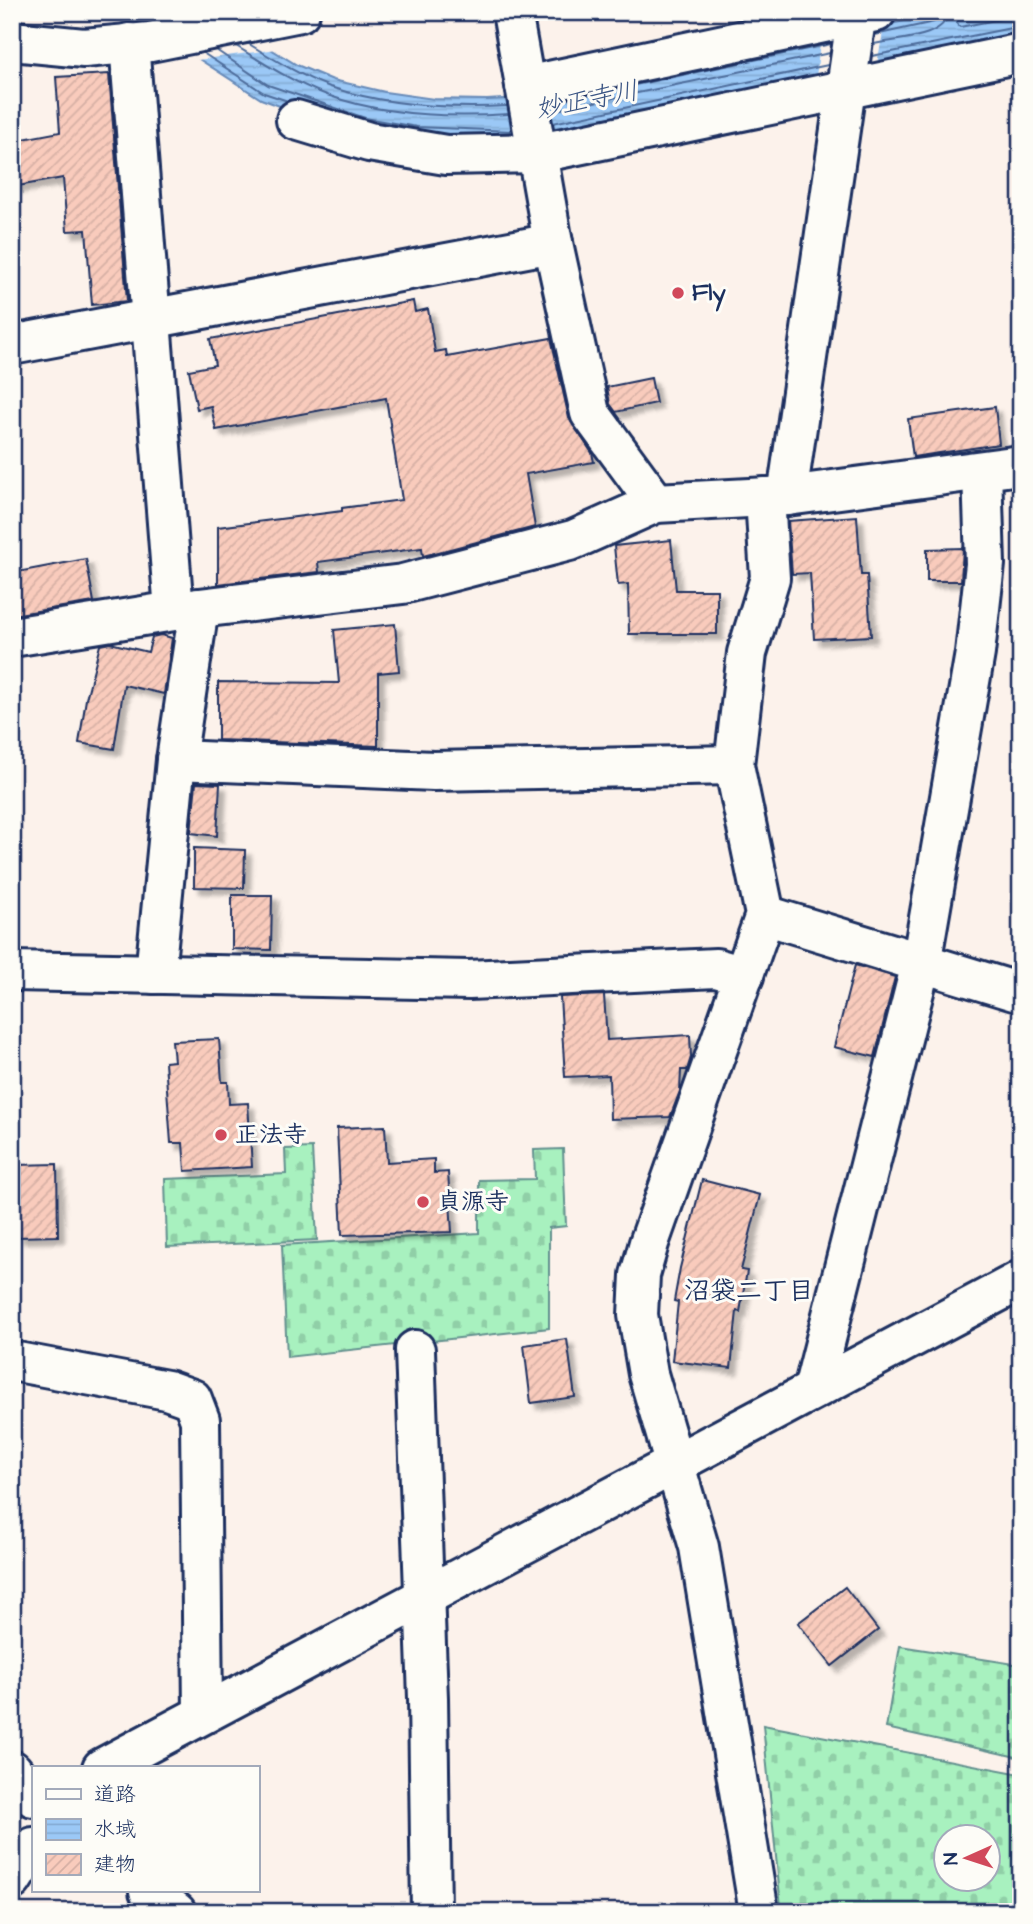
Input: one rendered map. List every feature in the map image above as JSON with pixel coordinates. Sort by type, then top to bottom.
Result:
[{"type":"street","points":[[12,41],[84,48],[146,42],[245,19],[300,12]]},
{"type":"street","points":[[512,12],[553,243],[590,413],[656,503]]},
{"type":"street","points":[[526,89],[861,18],[846,82],[776,497],[770,578],[747,653],[734,765],[765,915],[640,1275],[638,1315],[648,1374],[699,1546],[759,1912]]},
{"type":"street","points":[[146,42],[193,63]]},
{"type":"street","points":[[146,42],[152,320],[186,610],[176,760],[155,974]]},
{"type":"street","points":[[296,120],[369,142],[446,155],[538,147],[846,82],[1021,52]]},
{"type":"street","points":[[12,345],[553,243]]},
{"type":"street","points":[[12,637],[186,610],[403,584],[573,540],[656,503],[776,497],[1021,466]]},
{"type":"street","points":[[813,1390],[921,964],[975,653],[985,564],[982,471]]},
{"type":"street","points":[[176,760],[434,771],[734,765]]},
{"type":"street","points":[[765,915],[1021,993]]},
{"type":"street","points":[[12,971],[469,980],[716,968],[744,976]]},
{"type":"street","points":[[106,1766],[1021,1280]]},
{"type":"street","points":[[415,1350],[422,1597],[428,1698],[431,1912]]},
{"type":"street","points":[[12,1361],[167,1390],[192,1398],[200,1420],[203,1713]]},
{"type":"street","points":[[12,1770],[32,1796]]},
{"type":"street","points":[[12,1880],[32,1849]]},
{"type":"street","points":[[150,1892],[176,1912]]},
{"type":"green space","points":[[312,1148],[317,1240],[167,1247],[165,1179],[286,1174],[285,1149]]},
{"type":"green space","points":[[563,1149],[566,1226],[549,1228],[549,1328],[287,1357],[282,1245],[479,1233],[479,1180],[535,1179],[534,1150]]},
{"type":"green space","points":[[900,1646],[1021,1665],[1021,1758],[886,1728]]},
{"type":"green space","points":[[763,1725],[1021,1774],[1021,1912],[813,1912],[781,1907]]},
{"type":"water","name":"妙正寺川","points":[[126,12],[210,12],[297,65],[333,80],[385,92],[434,99],[487,100],[551,96],[947,12],[1021,12],[1021,41],[509,147],[304,115],[261,99]]},
{"type":"pier","points":[[157,12],[217,12],[277,49],[198,60],[127,17]]},
{"type":"pier","points":[[885,22],[875,74],[815,86],[821,35]]},
{"type":"building","points":[[109,74],[127,301],[92,305],[86,230],[67,231],[63,178],[12,187],[12,141],[60,132],[56,77]]},
{"type":"building","points":[[413,301],[415,312],[428,309],[435,352],[446,350],[447,357],[551,338],[569,418],[592,453],[594,462],[526,474],[535,527],[423,556],[422,548],[318,562],[319,572],[218,584],[218,527],[342,511],[342,508],[402,500],[386,398],[216,430],[211,406],[197,409],[189,370],[215,365],[210,339]]},
{"type":"building","points":[[651,378],[656,403],[616,412],[610,404],[607,387]]},
{"type":"building","points":[[995,407],[999,444],[913,457],[908,419]]},
{"type":"building","points":[[857,516],[861,575],[867,575],[871,636],[814,639],[810,573],[792,574],[788,521]]},
{"type":"building","points":[[671,540],[676,590],[717,590],[717,634],[629,634],[628,584],[618,585],[614,546]]},
{"type":"building","points":[[963,548],[961,581],[927,581],[927,549]]},
{"type":"building","points":[[86,559],[94,602],[12,615],[12,573]]},
{"type":"building","points":[[395,624],[399,671],[378,673],[378,746],[218,740],[218,682],[339,683],[334,630]]},
{"type":"building","points":[[161,635],[172,638],[164,694],[124,685],[114,749],[79,743],[86,699],[100,645],[110,643],[148,652],[152,637]]},
{"type":"building","points":[[196,783],[220,784],[217,836],[191,833]]},
{"type":"building","points":[[194,848],[245,850],[244,888],[194,887]]},
{"type":"building","points":[[232,895],[272,895],[271,950],[232,949]]},
{"type":"building","points":[[855,965],[895,977],[875,1057],[834,1047]]},
{"type":"building","points":[[604,995],[607,1040],[690,1035],[691,1057],[687,1070],[681,1070],[680,1091],[670,1117],[610,1119],[609,1075],[565,1077],[560,997]]},
{"type":"building","points":[[219,1039],[222,1082],[228,1082],[229,1104],[248,1103],[252,1167],[185,1171],[183,1143],[171,1143],[165,1062],[174,1061],[172,1041]]},
{"type":"building","points":[[385,1126],[387,1162],[434,1159],[434,1173],[448,1172],[452,1232],[342,1235],[337,1128]]},
{"type":"building","points":[[57,1164],[58,1236],[17,1237],[15,1165]]},
{"type":"building","points":[[702,1180],[760,1195],[741,1270],[747,1271],[740,1312],[737,1311],[731,1368],[672,1361],[678,1302],[674,1301]]},
{"type":"building","points":[[567,1339],[575,1397],[531,1403],[524,1345]]},
{"type":"building","points":[[845,1587],[878,1630],[832,1666],[798,1623]]},
{"type":"place","name":"Fly","points":[[678,293]]},
{"type":"place","name":"正法寺","points":[[221,1135]]},
{"type":"place","name":"貞源寺","points":[[423,1202]]},
{"type":"district","name":"沼袋二丁目","points":[[749,1291]]}]
